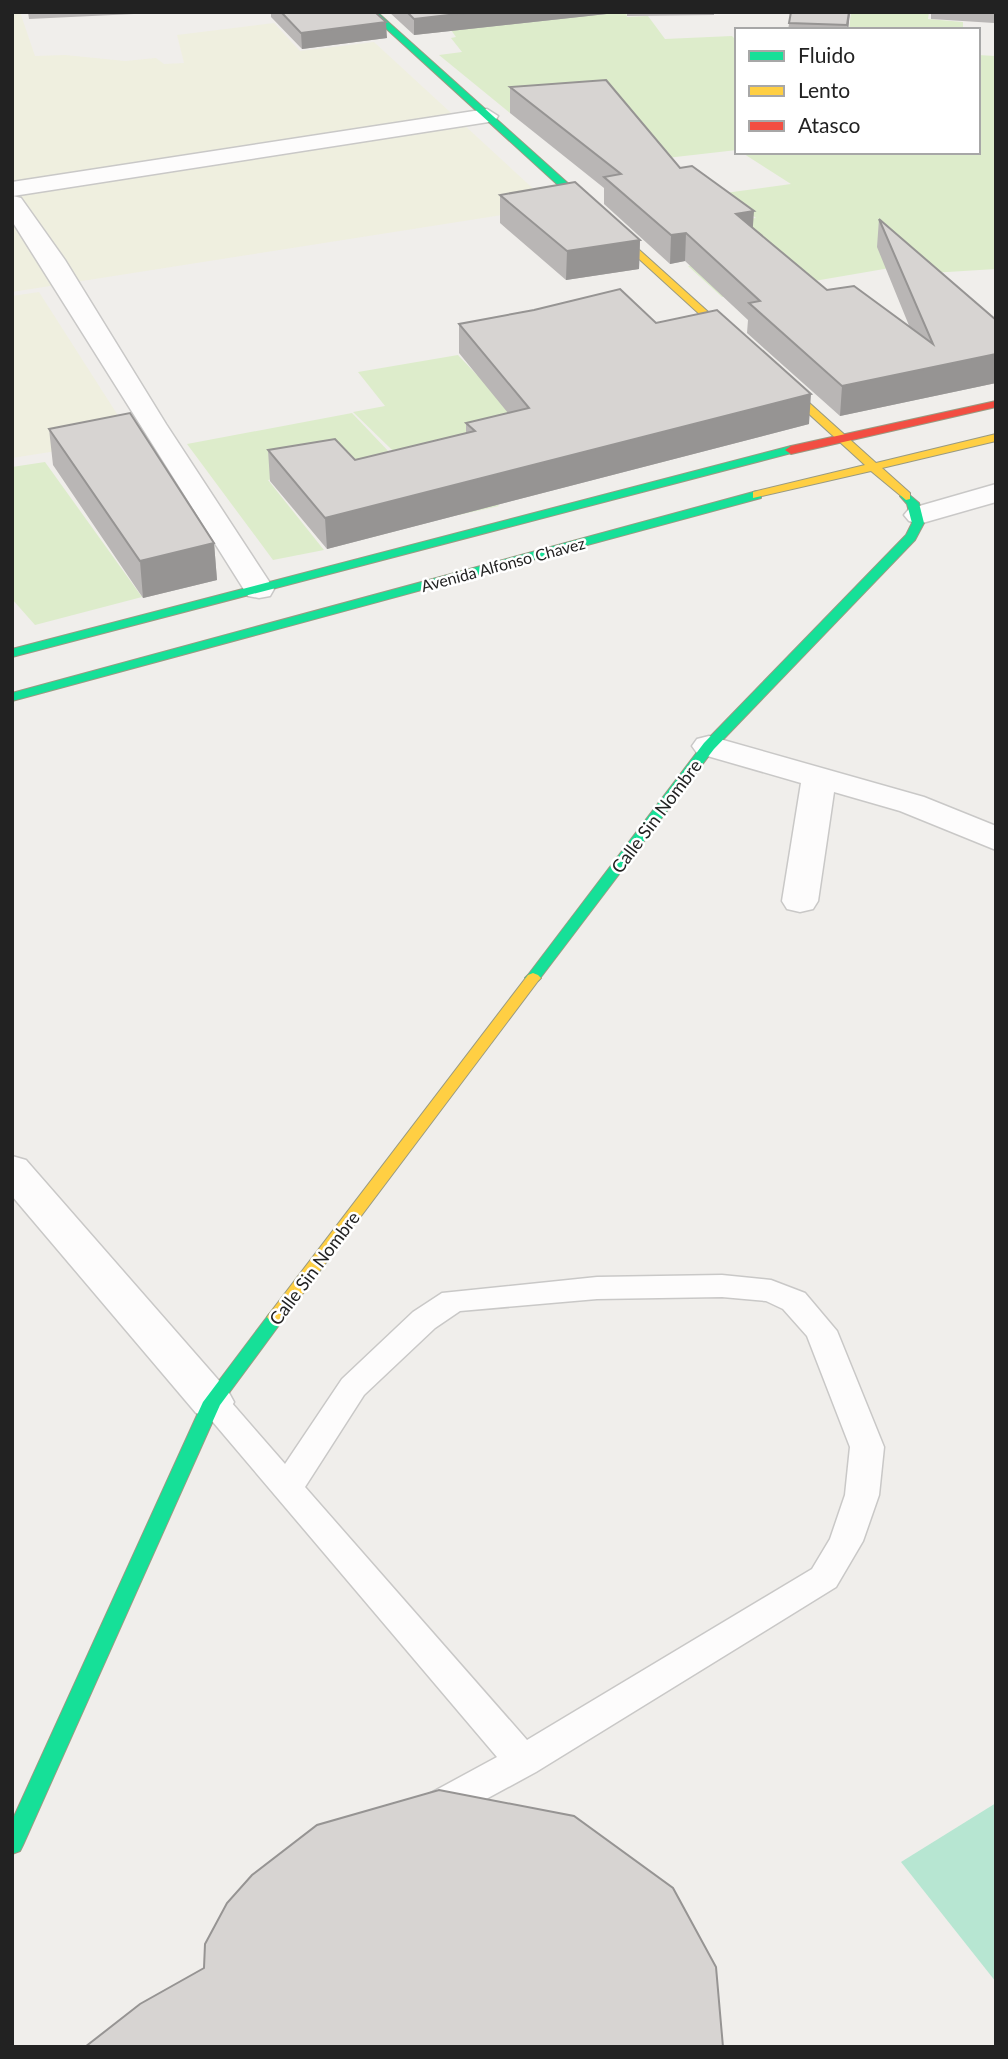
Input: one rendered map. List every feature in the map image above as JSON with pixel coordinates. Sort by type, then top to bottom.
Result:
[{"type":"street","points":[[372,12],[874,465],[913,503],[919,515],[996,493]]},
{"type":"street","points":[[12,189],[487,116]]},
{"type":"street","points":[[12,203],[52,260],[152,424],[259,589]]},
{"type":"street","points":[[12,653],[840,437],[996,404]]},
{"type":"street","name":"Avenida Alfonso Chavez","points":[[12,697],[874,465],[996,437]]},
{"type":"street","name":"Calle Sin Nombre","points":[[12,1845],[212,1402],[709,746],[911,537],[919,515]]},
{"type":"street","name":"Calle Sin Nombre","points":[[709,746],[912,804],[996,839]]},
{"type":"street","points":[[800,901],[819,778]]},
{"type":"street","points":[[12,1169],[212,1402]]},
{"type":"lane","points":[[287,1487],[353,1387],[424,1320],[453,1301],[597,1288],[722,1286],[771,1291],[794,1301],[821,1331],[867,1447],[862,1495],[846,1541],[824,1578],[523,1761],[407,1824]]},
{"type":"lane","points":[[212,1402],[523,1761]]},
{"type":"green space","points":[[12,12],[20,12],[35,56],[65,55],[125,61],[156,58],[164,64],[184,63],[177,35],[274,23],[300,51],[374,42],[553,207],[12,292]]},
{"type":"green space","points":[[581,12],[626,12],[627,17],[648,16],[665,39],[732,36],[735,39],[735,150],[649,160],[602,101],[510,113],[439,55],[462,52],[451,38],[456,37],[451,30]]},
{"type":"green space","points":[[851,12],[929,12],[928,19],[963,22],[963,28],[849,28]]},
{"type":"green space","points":[[996,40],[996,269],[931,273],[919,263],[722,297],[688,266],[736,258],[734,221],[756,218],[725,193],[791,184],[744,154],[980,154],[980,55],[995,56]]},
{"type":"green space","points":[[39,292],[133,439],[12,458],[12,296]]},
{"type":"green space","points":[[458,355],[477,375],[530,365],[594,423],[474,486],[499,506],[459,515],[353,412],[385,406],[358,372]]},
{"type":"green space","points":[[352,413],[411,475],[337,468],[268,480],[324,550],[273,560],[187,444]]},
{"type":"green space","points":[[45,462],[142,597],[35,625],[12,599],[12,467]]},
{"type":"green space","points":[[996,1803],[996,1982],[901,1862]]},
{"type":"building","points":[[281,12],[375,12],[386,22],[301,33]]},
{"type":"building","points":[[407,12],[475,12],[414,19]]},
{"type":"building","points":[[791,12],[849,12],[847,25],[789,23]]},
{"type":"building","points":[[606,80],[680,168],[692,166],[754,211],[736,214],[827,290],[854,286],[933,344],[879,219],[996,320],[996,354],[842,386],[749,303],[760,301],[686,233],[671,235],[604,177],[621,174],[510,87]]},
{"type":"building","points":[[575,182],[640,240],[567,251],[500,195]]},
{"type":"building","points":[[620,289],[656,323],[717,310],[811,394],[325,518],[268,450],[335,439],[355,460],[475,431],[466,423],[529,408],[459,324],[534,310]]},
{"type":"building","points":[[130,413],[214,543],[140,561],[49,429]]},
{"type":"building","points":[[439,1790],[574,1816],[673,1888],[716,1967],[723,2047],[85,2047],[140,2004],[204,1968],[205,1944],[227,1903],[252,1875],[317,1825]]},
{"type":"traffic: fast","points":[[372,12],[596,214]]},
{"type":"traffic: fast","points":[[12,653],[791,450]]},
{"type":"traffic: fast","points":[[12,697],[757,495]]},
{"type":"traffic: fast","points":[[533,978],[709,746],[911,537],[918,523],[913,503],[906,496]]},
{"type":"traffic: fast","points":[[12,1845],[212,1402],[276,1317]]},
{"type":"traffic: slow","points":[[596,214],[906,496]]},
{"type":"traffic: slow","points":[[757,495],[996,437]]},
{"type":"traffic: slow","points":[[276,1317],[533,978]]},
{"type":"traffic: jam","points":[[791,450],[996,404]]}]
